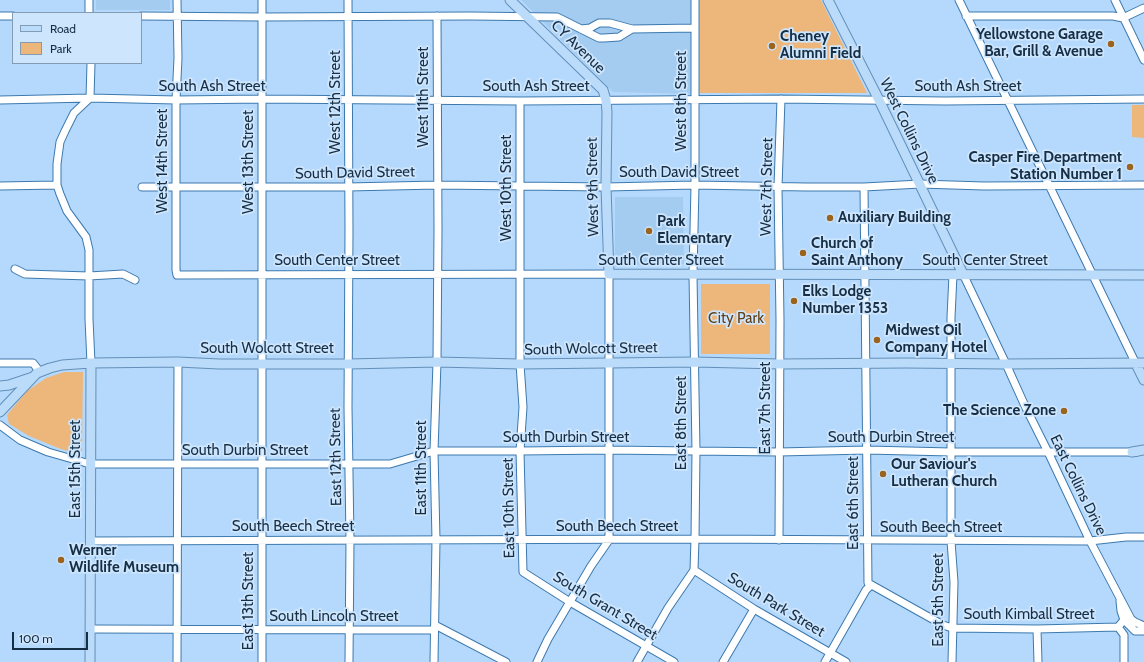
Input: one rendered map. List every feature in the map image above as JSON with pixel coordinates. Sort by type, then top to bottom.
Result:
[{"type":"main road","name":"CY Avenue","points":[[510,0],[603,90],[606,100]]},
{"type":"main road","name":"West Collins Drive","points":[[828,0],[879,100],[963,274]]},
{"type":"main road","name":"West 9th Street","points":[[606,100],[606,187],[609,274]]},
{"type":"main road","name":"South Center Street","points":[[609,274],[1144,275]]},
{"type":"main road","name":"South Wolcott Street","points":[[0,412],[37,374],[50,368],[62,365],[91,363],[1140,363]]},
{"type":"main road","name":"East 15th Street","points":[[90,662],[91,363]]},
{"type":"main road","points":[[1140,363],[1144,380]]},
{"type":"main road","points":[[0,386],[9,385],[37,374]]},
{"type":"main road","points":[[1132,452],[1144,451]]},
{"type":"street","points":[[89,0],[89,12]]},
{"type":"street","name":"West 14th Street","points":[[177,0],[178,58],[176,100],[176,270],[178,275]]},
{"type":"street","name":"West 13th Street","points":[[262,0],[262,275]]},
{"type":"street","name":"West 12th Street","points":[[348,0],[349,275]]},
{"type":"street","name":"West 8th Street","points":[[693,275],[695,185],[695,0]]},
{"type":"street","points":[[959,0],[1049,186],[1140,363]]},
{"type":"street","points":[[1114,0],[1144,60]]},
{"type":"street","points":[[966,16],[1113,16],[1123,18],[1144,8]]},
{"type":"street","points":[[0,16],[12,16]]},
{"type":"street","points":[[142,16],[557,17],[599,38],[619,37],[632,29]]},
{"type":"street","name":"West 11th Street","points":[[437,16],[437,274]]},
{"type":"street","points":[[581,29],[590,28],[599,23],[610,23],[632,29],[695,28]]},
{"type":"street","points":[[90,98],[91,64]]},
{"type":"street","name":"South Ash Street","points":[[0,100],[90,98],[176,100],[262,99],[520,101],[1144,99]]},
{"type":"street","name":"East 15th Street","points":[[90,98],[74,113],[60,142],[57,164],[57,185],[67,211],[86,237],[89,250],[89,319],[91,363]]},
{"type":"street","name":"West 7th Street","points":[[779,275],[778,187],[781,99]]},
{"type":"street","name":"West 10th Street","points":[[520,101],[520,275]]},
{"type":"street","name":"South David Street","points":[[142,187],[348,187],[437,185],[606,187],[695,185],[864,187],[920,184],[963,186],[1144,185]]},
{"type":"street","points":[[0,186],[57,185]]},
{"type":"street","name":"East 6th Street","points":[[864,187],[868,583],[871,585]]},
{"type":"street","points":[[15,269],[25,274],[89,276],[122,274],[135,280]]},
{"type":"street","name":"East 11th Street","points":[[434,662],[436,540],[434,451],[437,362],[437,274]]},
{"type":"street","points":[[537,662],[548,639],[591,566],[609,540],[609,274]]},
{"type":"street","name":"South Center Street","points":[[178,275],[609,274]]},
{"type":"street","name":"East 5th Street","points":[[952,662],[954,582],[951,541],[951,363],[953,274]]},
{"type":"street","name":"East Collins Drive","points":[[963,274],[1090,541],[1131,619],[1144,626]]},
{"type":"street","name":"East 13th Street","points":[[262,275],[262,662]]},
{"type":"street","name":"East 12th Street","points":[[349,275],[349,662]]},
{"type":"street","name":"East 10th Street","points":[[520,275],[520,364],[523,407],[520,451],[523,572]]},
{"type":"street","name":"East 8th Street","points":[[693,275],[696,451],[694,570]]},
{"type":"street","name":"East 7th Street","points":[[779,275],[779,540]]},
{"type":"street","points":[[177,662],[178,362]]},
{"type":"street","points":[[0,363],[33,363],[37,374]]},
{"type":"street","name":"South Durbin Street","points":[[0,425],[20,440],[48,452],[90,464],[390,464],[434,451],[608,450],[779,452],[867,450],[951,452],[1132,452]]},
{"type":"street","name":"South Beech Street","points":[[90,541],[695,539],[1090,541],[1126,537],[1144,537]]},
{"type":"street","points":[[637,662],[668,608],[694,570]]},
{"type":"street","name":"South Park Street","points":[[694,570],[754,608],[846,662]]},
{"type":"street","name":"South Grant Street","points":[[523,572],[570,602],[674,662]]},
{"type":"street","points":[[824,662],[866,590],[871,585]]},
{"type":"street","name":"South Kimball Street","points":[[871,585],[943,625],[952,628],[1118,627]]},
{"type":"street","name":"East Collins Drive","points":[[1119,597],[1124,620]]},
{"type":"street","points":[[723,662],[754,608]]},
{"type":"street","points":[[1124,662],[1124,634],[1118,627],[1124,620],[1135,630]]},
{"type":"street","name":"South Lincoln Street","points":[[90,629],[350,630],[435,627],[506,662]]},
{"type":"street","points":[[1037,628],[1038,662]]},
{"type":"street","points":[[1124,634],[1135,630],[1144,631]]},
{"type":"shaded area","points":[[96,0],[170,0],[170,10],[96,10]]},
{"type":"shaded area","points":[[521,0],[693,0],[692,94],[613,92]]},
{"type":"shaded area","name":"Park Elementary","points":[[615,197],[683,197],[684,264],[615,265]]},
{"type":"green space","name":"Cheney Alumni Field","points":[[699,0],[821,0],[867,93],[699,93]]},
{"type":"green space","points":[[1132,105],[1144,105],[1144,138],[1132,137]]},
{"type":"green space","name":"City Park","points":[[701,284],[770,284],[770,354],[701,354]]},
{"type":"green space","points":[[64,372],[83,372],[82,451],[74,453],[29,436],[9,424],[7,415],[27,391],[46,378]]},
{"type":"place","name":"Yellowstone Garage Bar, Grill & Avenue","points":[[1111,44]]},
{"type":"place","name":"Cheney Alumni Field","points":[[772,46]]},
{"type":"place","name":"Casper Fire Department Station Number 1","points":[[1130,167]]},
{"type":"place","name":"Auxiliary Building","points":[[830,218]]},
{"type":"place","name":"Park Elementary","points":[[649,231]]},
{"type":"place","name":"Church of Saint Anthony","points":[[803,253]]},
{"type":"place","name":"Elks Lodge Number 1353","points":[[794,301]]},
{"type":"place","name":"Midwest Oil Company Hotel","points":[[877,340]]},
{"type":"place","name":"The Science Zone","points":[[1064,411]]},
{"type":"place","name":"Our Saviour's Lutheran Church","points":[[883,474]]},
{"type":"place","name":"Werner Wildlife Museum","points":[[61,560]]}]
